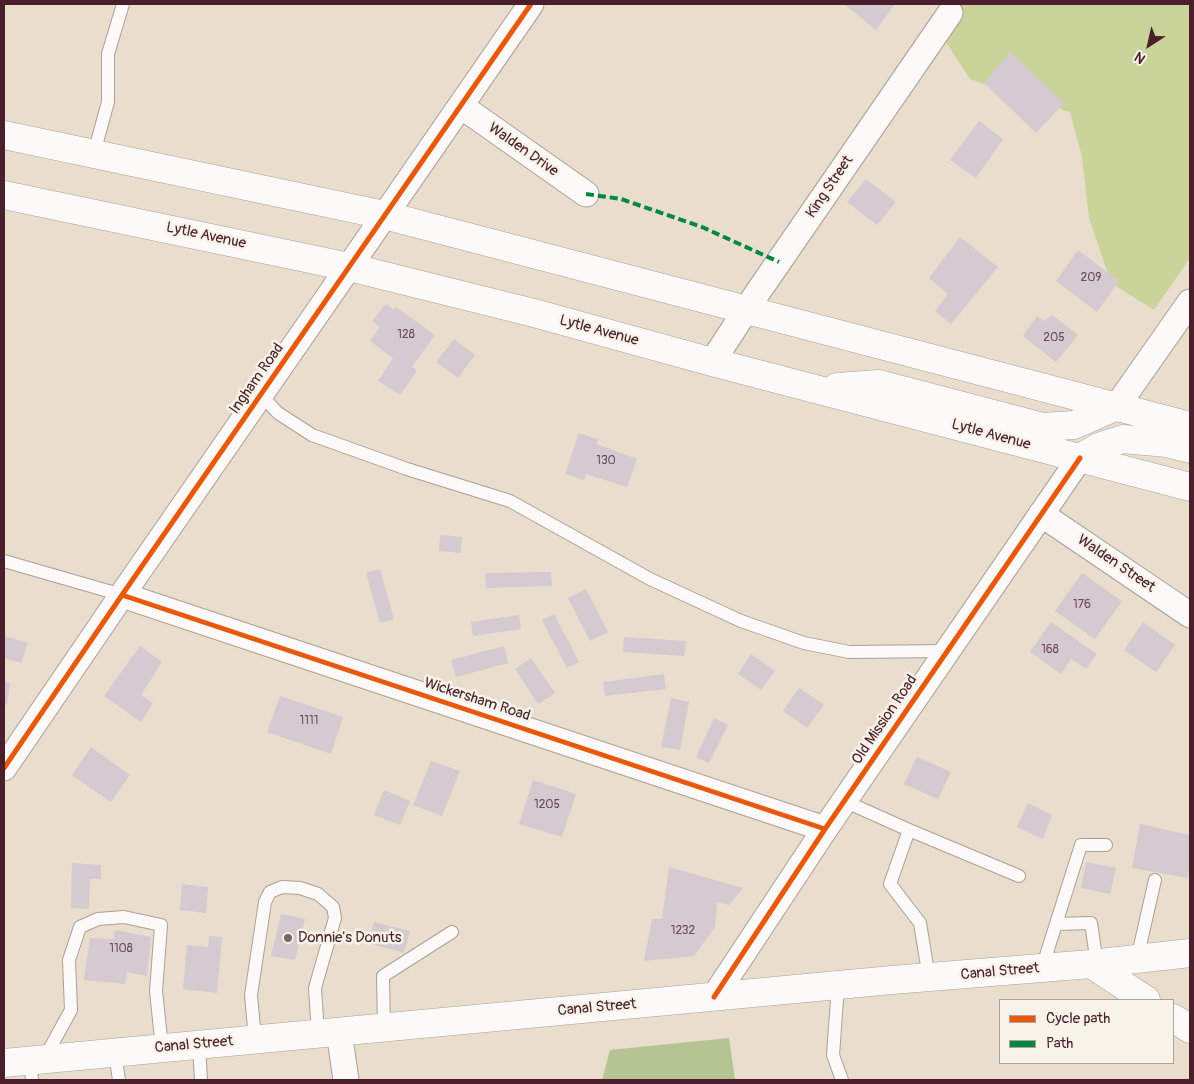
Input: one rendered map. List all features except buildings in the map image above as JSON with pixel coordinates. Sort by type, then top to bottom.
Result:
[{"type":"main road","points":[[4,135],[384,215],[1190,426]]},
{"type":"main road","name":"Lytle Avenue","points":[[4,195],[350,267],[534,313],[712,362],[1190,487]]},
{"type":"main road","points":[[813,388],[879,384],[1043,427],[1074,425],[1117,406]]},
{"type":"main road","points":[[1080,458],[1101,446],[1123,439],[1167,443],[1190,449]]},
{"type":"main road","name":"Canal Street","points":[[27,1066],[162,1048],[1094,964],[1190,953]]},
{"type":"main road","points":[[1094,964],[1145,999]]},
{"type":"main road","points":[[1174,1019],[1190,1029]]},
{"type":"street","name":"Ingham Road","points":[[4,768],[531,4]]},
{"type":"street","name":"King Street","points":[[712,362],[950,13]]},
{"type":"street","name":"Walden Drive","points":[[461,106],[586,194]]},
{"type":"street","points":[[1117,406],[1190,302]]},
{"type":"street","name":"Old Mission Road","points":[[714,997],[844,801],[1080,458]]},
{"type":"street","name":"Walden Street","points":[[1042,514],[1190,615]]},
{"type":"street","name":"Wickersham Road","points":[[122,596],[825,829]]},
{"type":"street","points":[[328,1033],[346,1080]]},
{"type":"lane","points":[[94,153],[108,102],[108,54],[123,4]]},
{"type":"lane","points":[[260,395],[278,413],[312,435],[407,469],[510,502],[650,579],[741,620],[804,643],[849,652],[947,651]]},
{"type":"lane","points":[[4,561],[122,596]]},
{"type":"lane","points":[[844,801],[1020,876]]},
{"type":"lane","points":[[909,830],[890,884],[920,923],[929,978]]},
{"type":"lane","points":[[1042,968],[1082,844],[1106,845]]},
{"type":"lane","points":[[1137,958],[1155,880]]},
{"type":"lane","points":[[256,1040],[251,995],[265,902],[270,892],[282,887],[300,888],[318,894],[333,907],[335,918],[315,988],[328,1033]]},
{"type":"lane","points":[[27,1066],[71,1010],[69,960],[80,928],[98,918],[124,917],[161,925],[156,991],[162,1048]]},
{"type":"lane","points":[[1056,924],[1091,923],[1094,964]]},
{"type":"lane","points":[[384,1028],[383,976],[452,932]]},
{"type":"lane","points":[[838,986],[833,1055],[842,1080]]},
{"type":"lane","points":[[199,1045],[201,1080]]},
{"type":"lane","points":[[115,1053],[119,1080]]},
{"type":"green space","points":[[942,4],[1190,4],[1190,258],[1154,310],[1111,283],[1089,218],[1082,157],[1070,112],[970,79],[940,33]]},
{"type":"green space","points":[[729,1038],[735,1080],[602,1080],[610,1050]]},
{"type":"marked path","points":[[586,194],[621,199],[702,227],[779,262]]},
{"type":"cycle path","points":[[4,768],[531,4]]},
{"type":"cycle path","points":[[714,997],[825,829],[1080,458]]},
{"type":"cycle path","points":[[122,595],[825,829]]},
{"type":"place","name":"Donnie's Donuts","points":[[288,938]]}]
